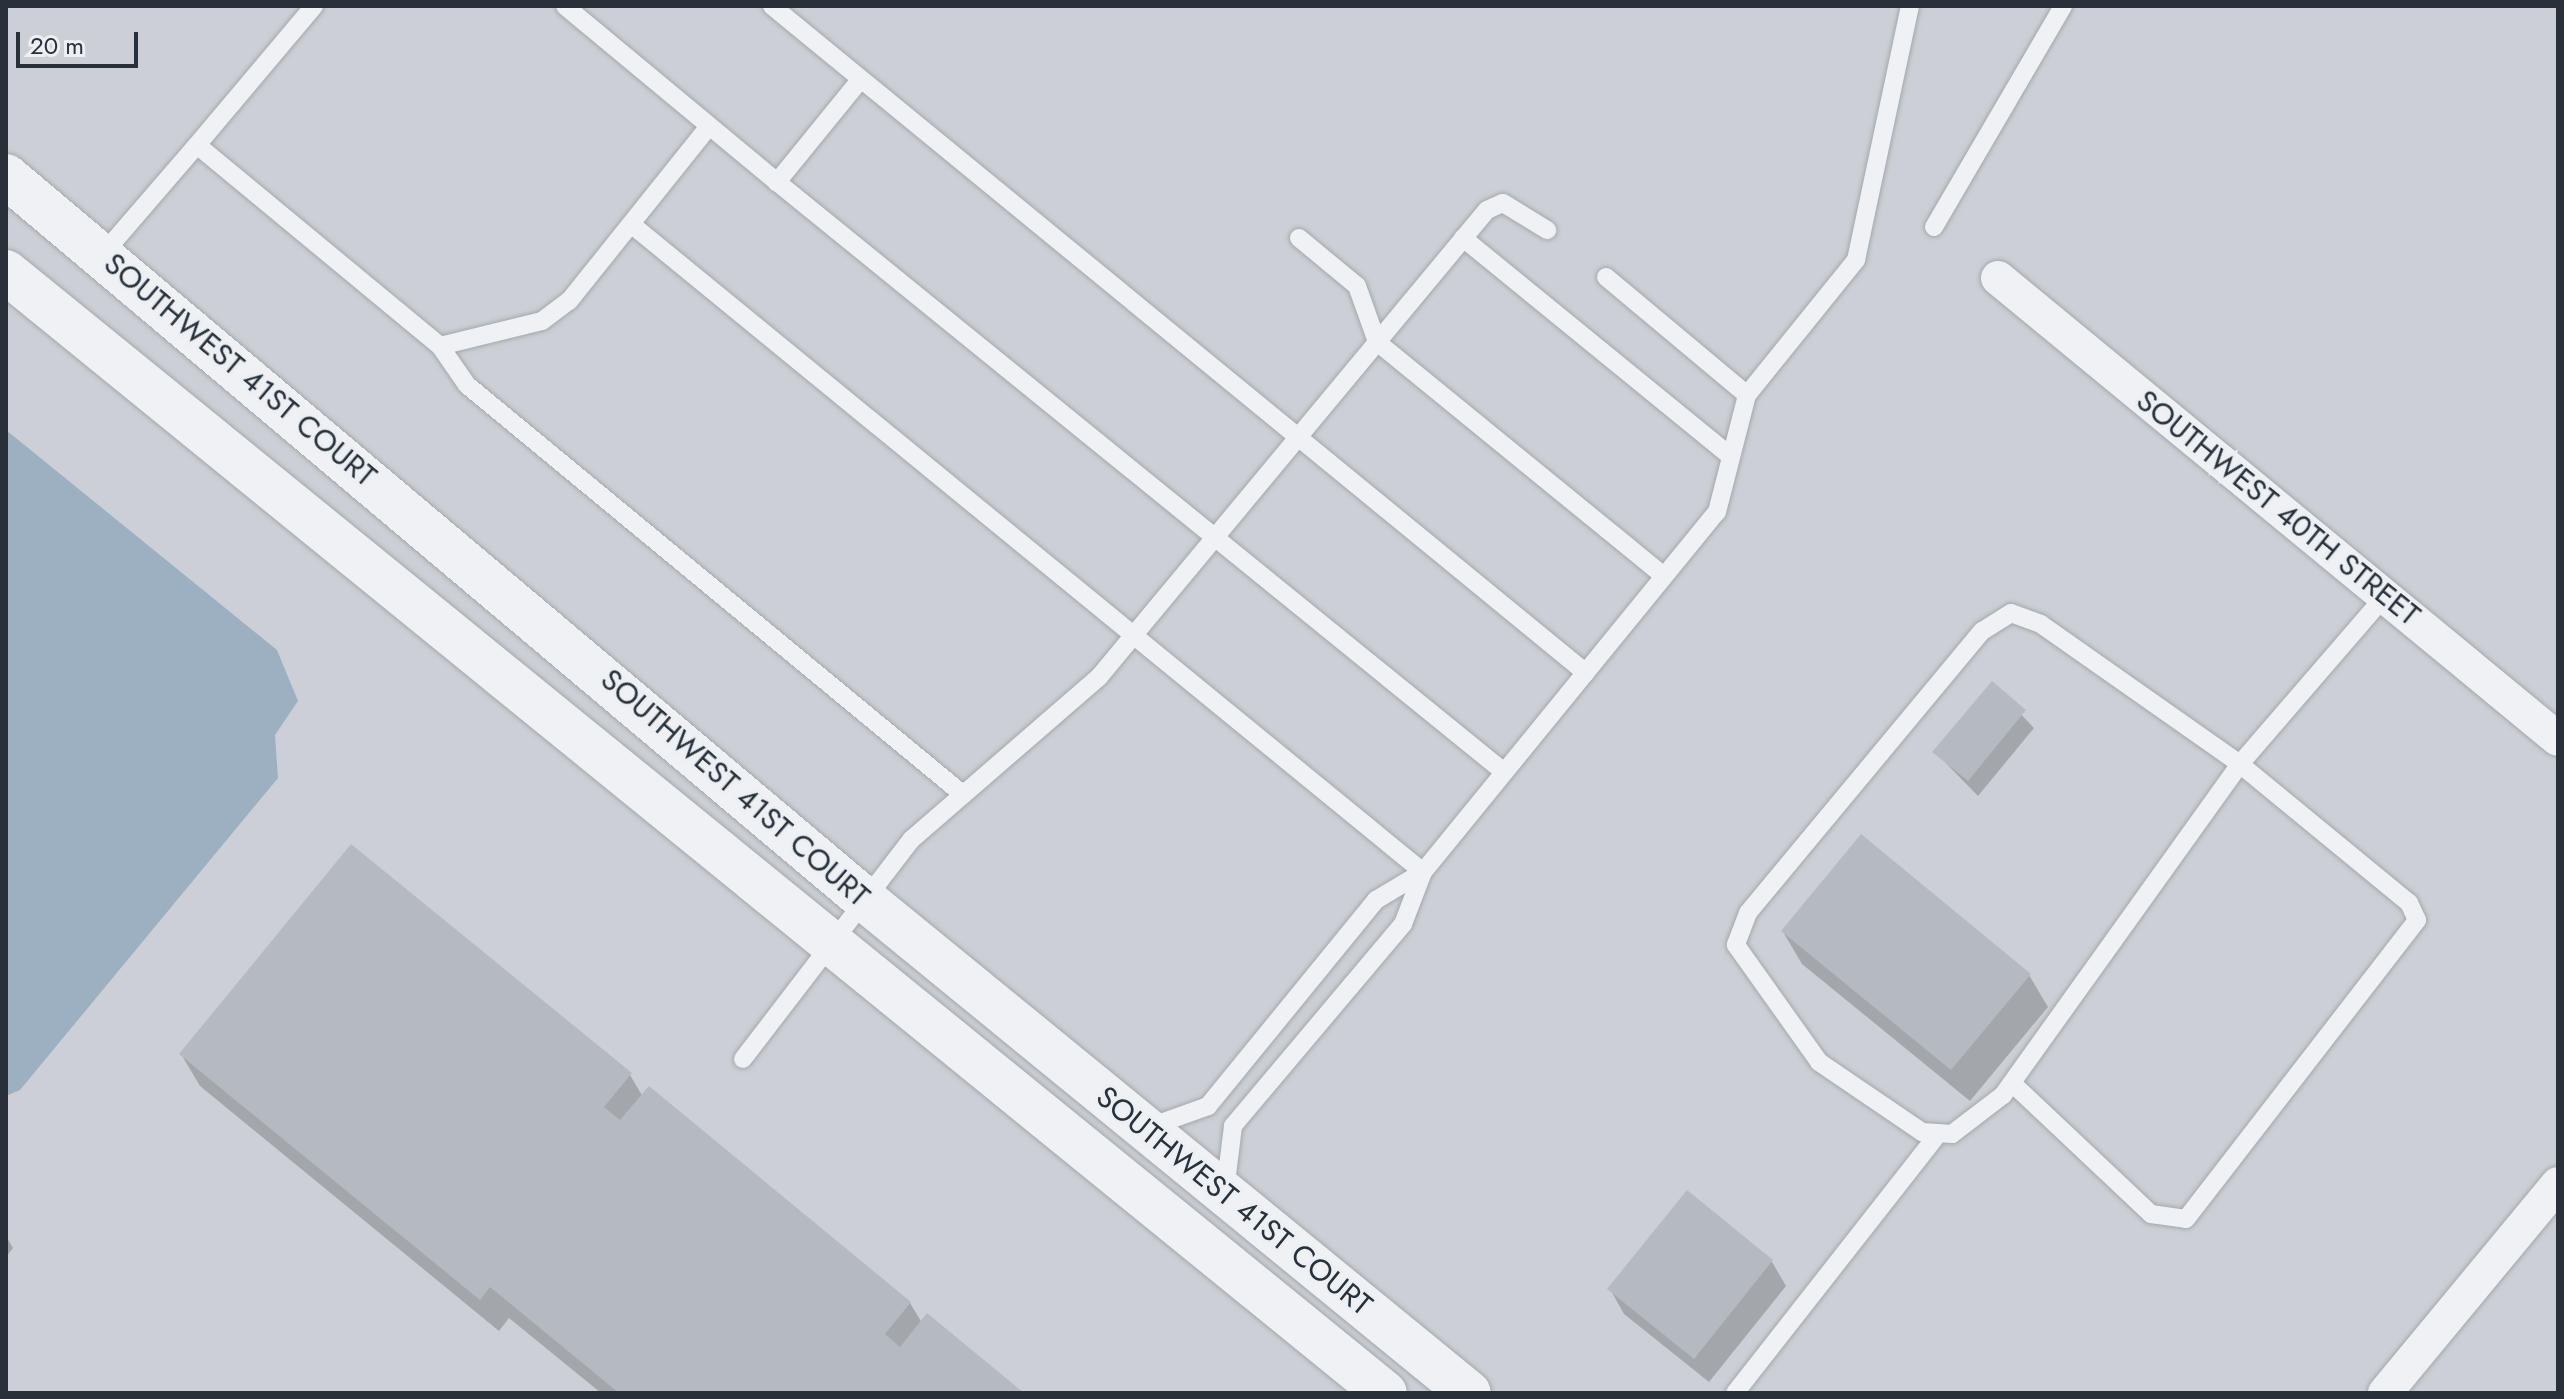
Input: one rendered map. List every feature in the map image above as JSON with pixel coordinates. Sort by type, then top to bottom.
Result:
[{"type":"street","name":"SOUTHWEST 41ST COURT","points":[[6,176],[863,898],[1469,1393]]},
{"type":"street","name":"SOUTHWEST 41ST COURT","points":[[6,272],[835,940],[1385,1393]]},
{"type":"street","name":"SOUTHWEST 40TH STREET","points":[[1998,278],[2558,739]]},
{"type":"street","points":[[2385,1393],[2558,1184]]},
{"type":"lane","points":[[102,255],[314,6]]},
{"type":"lane","points":[[565,6],[1504,772]]},
{"type":"lane","points":[[772,6],[1586,673]]},
{"type":"lane","points":[[1225,1193],[1233,1126],[1403,924],[1423,872],[1717,512],[1729,455],[1747,395],[1856,260],[1910,6]]},
{"type":"lane","points":[[1934,227],[2063,6]]},
{"type":"lane","points":[[777,182],[860,80]]},
{"type":"lane","points":[[440,346],[542,321],[569,301],[709,126]]},
{"type":"lane","points":[[197,145],[440,346],[467,385],[960,792]]},
{"type":"lane","points":[[743,1059],[835,940],[863,898],[960,792],[1099,677],[1487,210],[1503,203],[1547,230]]},
{"type":"lane","points":[[631,224],[1423,872]]},
{"type":"lane","points":[[1299,238],[1357,286],[1377,342],[1664,576]]},
{"type":"lane","points":[[1463,238],[1729,455]]},
{"type":"lane","points":[[1606,277],[1747,395]]},
{"type":"lane","points":[[2012,1083],[2151,1214],[2186,1219],[2405,943],[2417,920],[2409,903],[2240,764],[2041,624],[2011,613],[1982,631],[1748,913],[1736,945],[1819,1062],[1922,1132],[1952,1134],[2012,1083],[2240,764],[2385,596]]},
{"type":"lane","points":[[1146,1129],[1208,1106],[1376,900],[1423,872]]},
{"type":"lane","points":[[1735,1393],[1939,1133]]},
{"type":"shaded area","points":[[6,6],[2558,6],[2558,1393],[6,1393]]},
{"type":"water","points":[[6,430],[277,650],[298,701],[275,735],[278,778],[20,1090],[6,1096]]},
{"type":"building","points":[[1992,681],[2026,710],[1968,781],[1932,752]]},
{"type":"building","points":[[1861,834],[2031,974],[1951,1070],[1781,931]]},
{"type":"building","points":[[351,844],[632,1073],[604,1107],[620,1120],[649,1086],[911,1302],[885,1334],[900,1347],[927,1313],[1024,1393],[619,1393],[490,1287],[480,1300],[179,1054]]},
{"type":"building","points":[[1687,1190],[1773,1260],[1694,1359],[1607,1289]]}]
